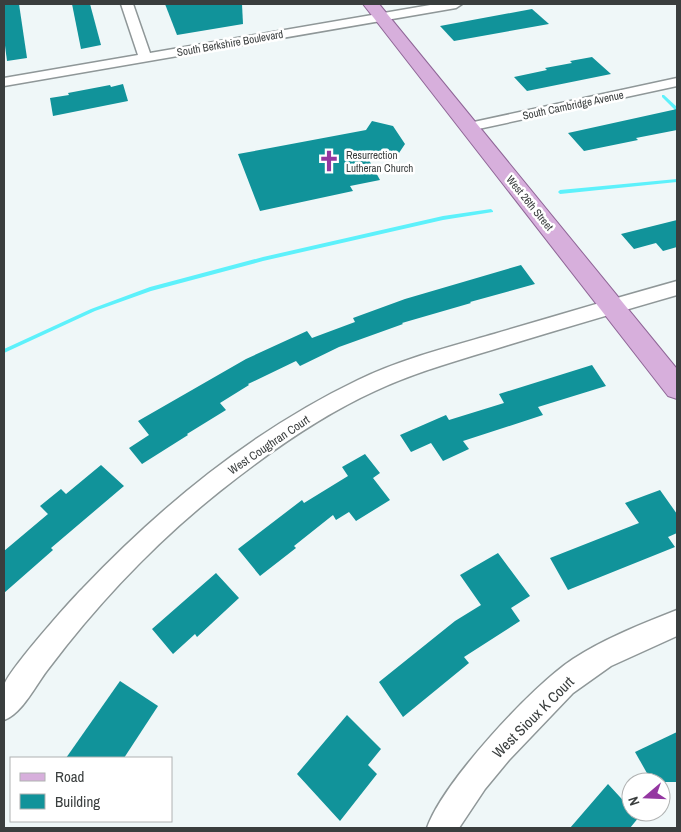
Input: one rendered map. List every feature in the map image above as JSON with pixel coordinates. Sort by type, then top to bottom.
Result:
[{"type":"main road","name":"West 26th Street","points":[[377,8],[469,127],[677,388]]},
{"type":"street","points":[[127,4],[145,57]]},
{"type":"street","name":"South Berkshire Boulevard","points":[[4,82],[145,57],[377,8],[456,4]]},
{"type":"street","name":"South Cambridge Avenue","points":[[469,127],[677,82]]},
{"type":"street","name":"West Coughran Court","points":[[4,706],[59,635],[116,572],[161,528],[256,451],[306,419],[366,386],[450,355],[677,288]]},
{"type":"street","name":"West Sioux K Court","points":[[442,828],[462,795],[486,764],[564,682],[589,663],[624,645],[677,624]]},
{"type":"building","points":[[4,4],[19,4],[27,58],[7,61],[4,38]]},
{"type":"building","points":[[72,4],[90,4],[101,45],[81,49]]},
{"type":"building","points":[[165,4],[242,4],[243,24],[177,35]]},
{"type":"building","points":[[532,9],[549,24],[454,41],[440,26]]},
{"type":"building","points":[[592,57],[611,74],[527,91],[514,77],[572,63],[570,61]]},
{"type":"building","points":[[123,84],[128,101],[53,116],[50,98],[69,95],[68,93]]},
{"type":"building","points":[[677,109],[677,130],[636,138],[638,140],[584,151],[568,133]]},
{"type":"building","points":[[372,121],[393,126],[405,144],[395,159],[364,151],[380,180],[350,186],[353,191],[260,211],[238,154],[366,130]]},
{"type":"building","points":[[677,220],[677,247],[663,251],[656,243],[634,249],[621,234]]},
{"type":"building","points":[[521,265],[535,284],[402,323],[339,347],[300,366],[296,361],[248,384],[220,403],[226,410],[142,464],[129,448],[149,435],[138,421],[246,359],[307,331],[312,338],[355,322],[353,318],[405,299]]},
{"type":"building","points":[[592,365],[606,386],[538,407],[543,415],[463,441],[469,449],[443,461],[431,443],[411,452],[400,435],[446,415],[449,420],[504,403],[499,394]]},
{"type":"building","points":[[365,454],[380,473],[373,478],[390,500],[356,521],[349,512],[336,520],[333,515],[294,546],[296,548],[260,576],[238,549],[302,500],[304,503],[348,476],[342,467]]},
{"type":"building","points":[[101,465],[124,486],[51,548],[53,550],[4,593],[4,551],[48,514],[40,506],[61,489],[66,494]]},
{"type":"building","points":[[660,490],[677,514],[677,533],[668,537],[675,547],[568,590],[550,558],[639,523],[625,503]]},
{"type":"building","points":[[498,553],[530,596],[511,608],[520,621],[464,657],[469,663],[403,717],[379,682],[455,621],[481,605],[460,575]]},
{"type":"building","points":[[216,573],[239,598],[197,637],[195,634],[173,654],[152,629]]},
{"type":"building","points":[[120,681],[158,706],[125,757],[67,757]]},
{"type":"building","points":[[347,715],[381,749],[368,765],[377,774],[340,821],[297,774]]},
{"type":"building","points":[[677,732],[677,782],[671,782],[671,772],[646,772],[635,752]]},
{"type":"building","points":[[608,784],[621,798],[621,822],[635,822],[630,828],[570,828]]},
{"type":"waterway","points":[[663,96],[677,109]]},
{"type":"waterway","points":[[560,192],[677,180]]},
{"type":"waterway","points":[[4,351],[93,310],[150,289],[263,259],[443,218],[491,211]]},
{"type":"place","name":"Resurrection Lutheran Church","points":[[329,161]]}]
